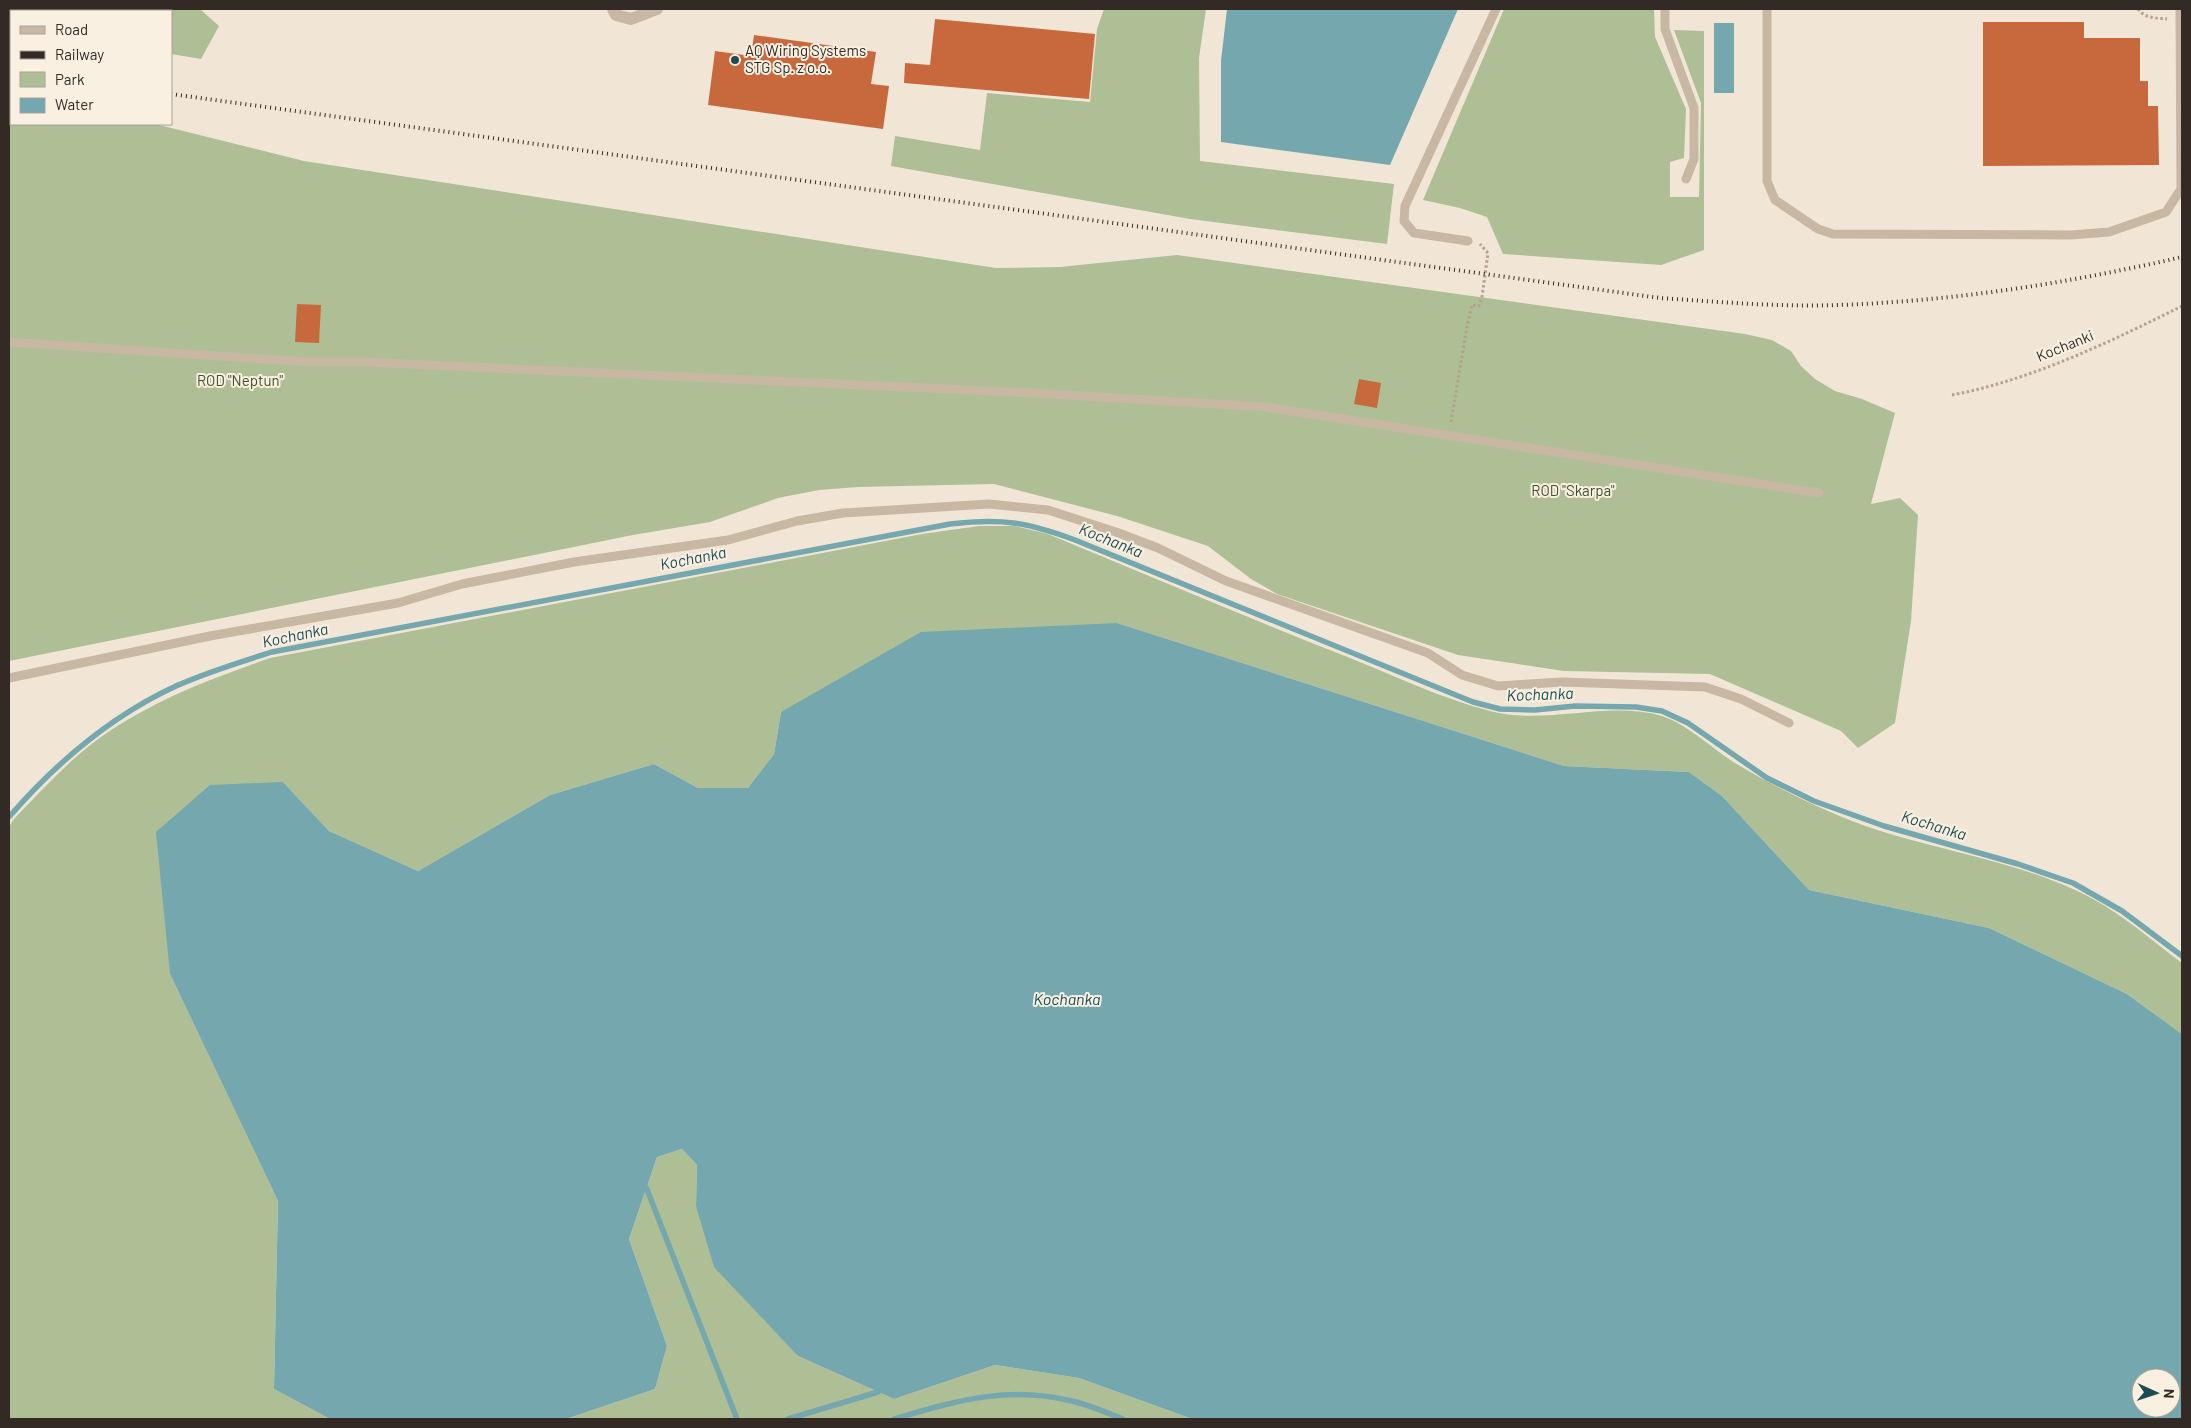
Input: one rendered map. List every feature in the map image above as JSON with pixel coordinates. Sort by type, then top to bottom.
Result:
[{"type":"street","points":[[614,12],[631,19],[657,9]]},
{"type":"lane","points":[[1468,241],[1414,233],[1404,221],[1406,206],[1496,9]]},
{"type":"lane","points":[[1665,9],[1664,29],[1694,108],[1694,159],[1686,179]]},
{"type":"lane","points":[[1767,9],[1767,181],[1775,200],[1818,229],[1833,234],[2071,235],[2109,232],[2166,212],[2180,189],[2180,9]]},
{"type":"lane","points":[[9,342],[310,362],[364,362],[462,368],[707,377],[1204,402],[1266,407],[1819,493]]},
{"type":"lane","points":[[9,678],[210,636],[398,603],[462,584],[574,562],[728,540],[797,522],[843,513],[989,504],[1048,510],[1116,532],[1158,548],[1226,581],[1428,653],[1462,675],[1498,686],[1562,682],[1704,687],[1741,699],[1789,723]]},
{"type":"path","points":[[2138,9],[2140,13],[2151,17],[2180,20]]},
{"type":"path","points":[[1448,435],[1468,321],[1472,305],[1478,306],[1482,297],[1488,253],[1480,244],[1468,241]]},
{"type":"path","name":"Kochanki","points":[[1952,395],[1986,388],[2034,371],[2075,355],[2182,306]]},
{"type":"green space","points":[[200,9],[219,26],[201,59],[172,54],[172,10],[88,10]]},
{"type":"green space","points":[[1104,9],[1206,9],[1199,58],[1200,161],[1394,184],[1387,244],[1190,219],[891,166],[895,136],[980,150],[987,93],[1090,102],[1097,29]]},
{"type":"green space","points":[[1504,9],[1654,9],[1655,37],[1686,109],[1684,158],[1670,162],[1670,197],[1699,197],[1701,103],[1674,30],[1704,31],[1704,250],[1661,265],[1503,254],[1487,217],[1460,208],[1423,200]]},
{"type":"green space","points":[[9,111],[10,125],[159,125],[304,161],[996,268],[1060,267],[1177,255],[1745,334],[1772,340],[1791,351],[1801,366],[1815,379],[1835,391],[1862,399],[1895,413],[1871,504],[1900,498],[1918,515],[1911,621],[1895,723],[1858,748],[1841,731],[1710,674],[1564,671],[1458,655],[1277,594],[1251,579],[1208,546],[1117,516],[994,484],[858,487],[819,490],[778,498],[710,522],[633,535],[9,661]]},
{"type":"green space","points":[[979,526],[1015,526],[1048,534],[1417,686],[1471,706],[1511,715],[1533,716],[1619,711],[1641,712],[1662,716],[1681,725],[1746,770],[1828,811],[1889,833],[2015,868],[2075,890],[2104,905],[2182,963],[2182,1034],[2127,994],[1989,928],[1809,890],[1722,796],[1689,772],[1564,766],[1117,623],[781,712],[774,754],[748,788],[698,788],[654,764],[550,795],[418,871],[329,831],[283,782],[170,974],[278,1201],[274,1389],[330,1419],[9,1419],[9,827],[13,820],[47,784],[97,739],[130,718],[208,681],[270,658],[922,534]]},
{"type":"green space","points":[[682,1149],[697,1165],[696,1206],[798,1356],[894,1399],[995,1365],[1079,1378],[1192,1419],[566,1419],[655,1389],[667,1346],[629,1239],[657,1157]]},
{"type":"water","points":[[1227,9],[1458,9],[1390,165],[1221,142],[1221,61]]},
{"type":"water","points":[[1714,23],[1734,23],[1734,93],[1714,93]]},
{"type":"water","name":"Kochanka","points":[[1117,623],[1564,766],[1689,772],[1722,796],[1809,890],[1989,928],[2127,994],[2182,1034],[2182,1419],[1192,1419],[1079,1378],[995,1365],[894,1399],[798,1356],[714,1267],[696,1206],[697,1165],[682,1149],[657,1157],[629,1239],[667,1346],[655,1389],[566,1419],[330,1419],[274,1389],[278,1201],[170,974],[156,832],[210,785],[283,782],[329,831],[418,871],[550,795],[654,764],[698,788],[748,788],[774,754],[781,712],[921,632]]},
{"type":"building","points":[[935,19],[1095,34],[1089,99],[904,83],[905,63],[930,65]]},
{"type":"building","points":[[1983,22],[2084,22],[2084,38],[2140,38],[2140,81],[2148,81],[2148,106],[2158,106],[2159,165],[1983,166]]},
{"type":"building","points":[[754,35],[876,52],[871,84],[889,86],[883,129],[708,105],[715,51],[751,56]]},
{"type":"building","points":[[297,304],[321,305],[319,343],[295,342]]},
{"type":"building","points":[[1359,379],[1381,383],[1377,408],[1354,404]]},
{"type":"waterway","name":"Kochanka","points":[[9,817],[45,778],[65,760],[85,743],[129,712],[176,686],[272,652],[950,524],[985,521],[1028,525],[1075,540],[1473,702],[1500,709],[1535,710],[1575,706],[1636,707],[1662,711],[1688,723],[1767,778],[1814,801],[1884,826],[2018,864],[2073,883],[2122,911],[2182,956]]},
{"type":"waterway","points":[[646,1187],[737,1419]]},
{"type":"waterway","points":[[788,1419],[878,1392]]},
{"type":"waterway","points":[[894,1419],[960,1401],[1003,1395],[1048,1396],[1079,1403],[1123,1419]]},
{"type":"railway","points":[[172,94],[1660,298],[1749,304],[1838,305],[1882,303],[1968,295],[2054,283],[2182,257]]},
{"type":"place","name":"AQ Wiring Systems STG Sp. z o.o.","points":[[735,60]]},
{"type":"park label","name":"ROD \"Neptun\"","points":[[240,381]]},
{"type":"park label","name":"ROD \"Skarpa\"","points":[[1573,491]]}]
